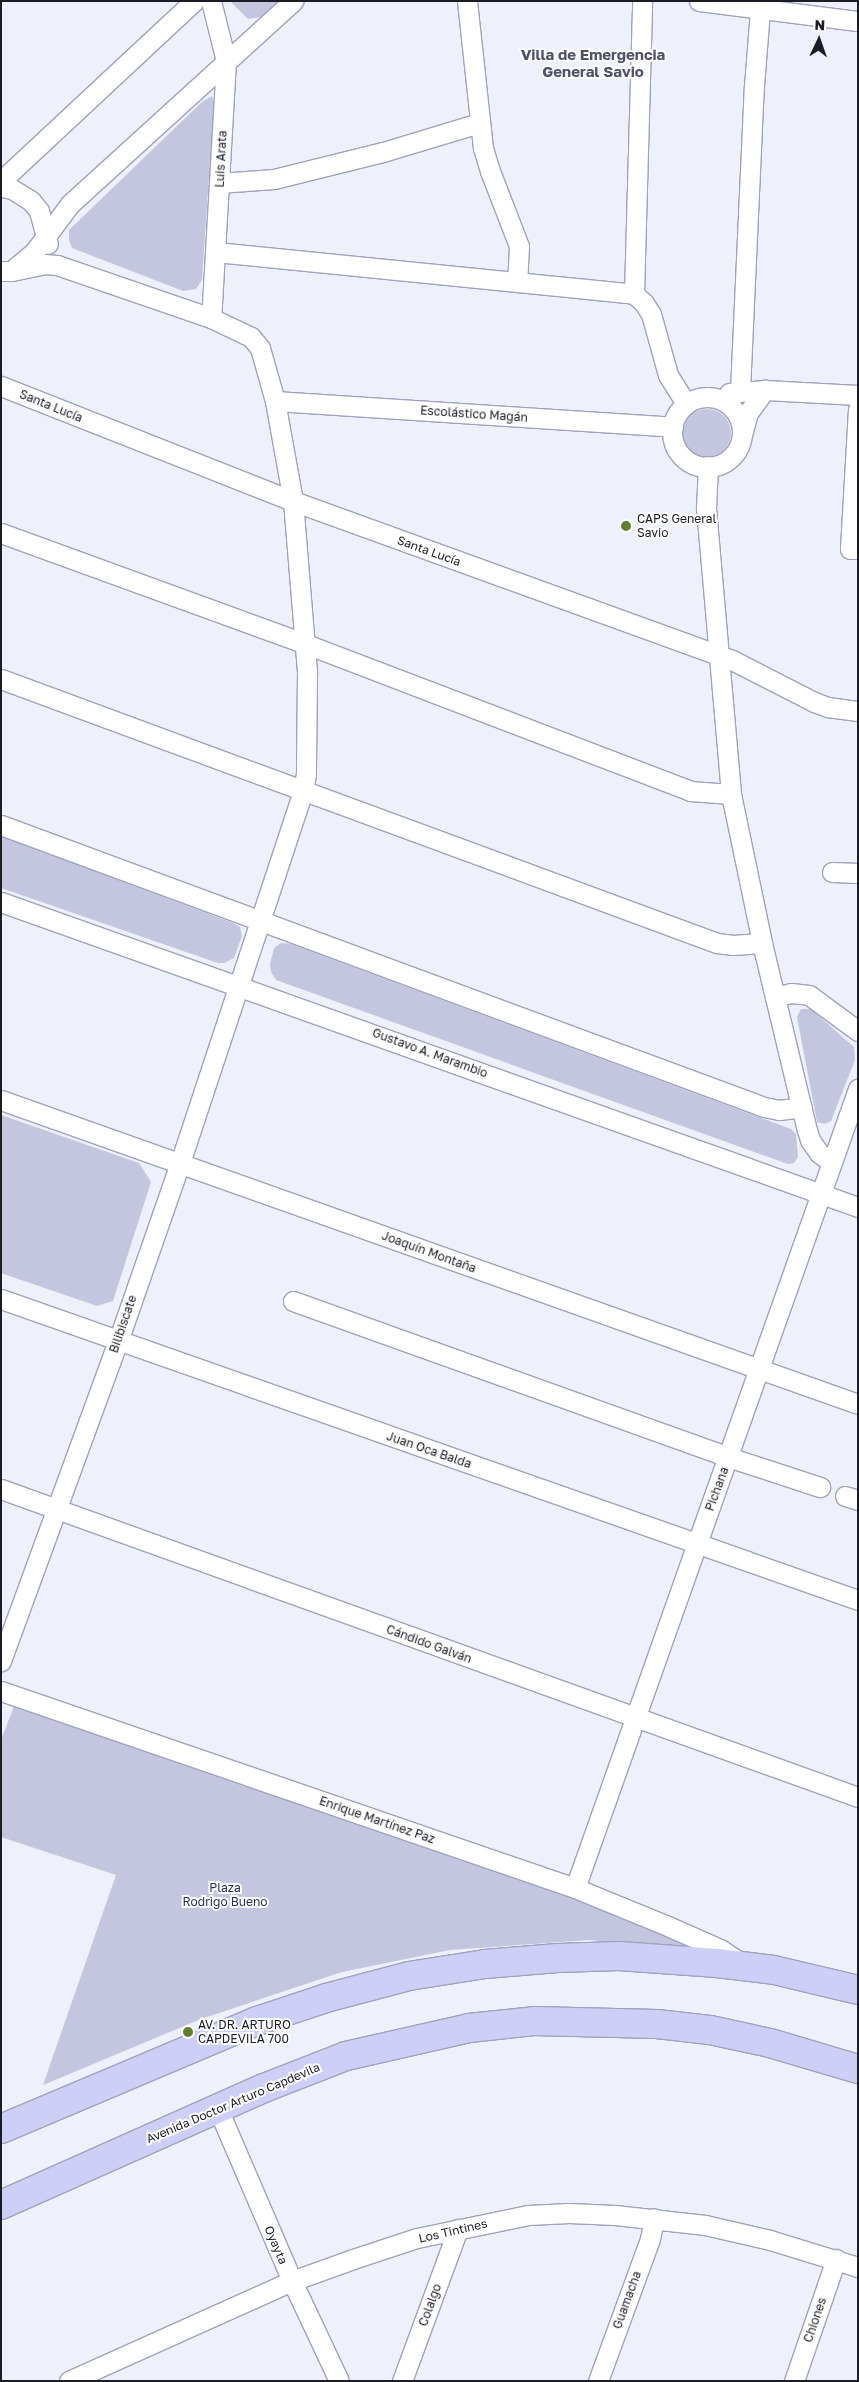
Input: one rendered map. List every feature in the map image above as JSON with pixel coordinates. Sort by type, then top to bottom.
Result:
[{"type":"main road","points":[[1,2129],[257,2021],[326,1998],[409,1976],[485,1964],[619,1956],[745,1967],[814,1978],[858,1990]]},
{"type":"main road","name":"Avenida Doctor Arturo Capdevila","points":[[1,2204],[264,2088],[346,2056],[469,2028],[534,2021],[648,2023],[710,2030],[810,2053],[858,2069]]},
{"type":"street","points":[[1,181],[194,1]]},
{"type":"street","name":"Luis Arata","points":[[211,1],[226,61],[211,318]]},
{"type":"street","points":[[5,273],[25,262],[46,238],[70,204],[293,1]]},
{"type":"street","points":[[467,1],[480,123],[490,171],[518,246],[518,282]]},
{"type":"street","points":[[634,294],[642,1]]},
{"type":"street","points":[[699,1],[768,7],[858,21]]},
{"type":"street","points":[[740,391],[754,86],[768,7]]},
{"type":"street","points":[[220,183],[274,179],[383,152],[480,123]]},
{"type":"street","points":[[1,187],[12,189],[32,201],[39,211],[51,257],[57,265]]},
{"type":"street","points":[[216,252],[634,294],[644,303],[651,314],[668,375],[686,404]]},
{"type":"street","points":[[5,273],[44,264],[57,265]]},
{"type":"street","name":"Bilibiscate","points":[[1,1661],[118,1341],[180,1163],[304,791],[306,774],[306,644],[293,501],[275,401],[260,348],[251,337],[211,318],[57,265]]},
{"type":"street","name":"Santa Lucía","points":[[1,386],[293,501],[741,664],[814,702],[828,707],[858,710]]},
{"type":"street","points":[[742,435],[741,424],[729,405],[708,397],[686,404],[678,412],[673,427],[675,447],[691,463],[708,466],[724,462],[733,455],[742,435],[748,413],[765,390]]},
{"type":"street","points":[[720,400],[730,393],[765,390],[858,395]]},
{"type":"street","name":"Escolástico Magán","points":[[275,401],[673,427]]},
{"type":"street","points":[[854,549],[858,408]]},
{"type":"street","points":[[708,466],[706,508],[732,794],[762,943],[810,1140],[819,1153],[831,1162]]},
{"type":"street","points":[[1,533],[306,644],[690,791],[732,794]]},
{"type":"street","points":[[1,679],[716,943],[733,945],[762,943]]},
{"type":"street","points":[[1,825],[764,1107],[779,1110],[802,1107]]},
{"type":"street","points":[[832,872],[858,873]]},
{"type":"street","name":"Gustavo A. Marambio","points":[[1,902],[858,1207]]},
{"type":"street","points":[[775,997],[791,993],[809,995],[858,1032]]},
{"type":"street","name":"Pichana","points":[[575,1888],[858,1089]]},
{"type":"street","name":"Joaquín Montaña","points":[[1,1100],[858,1404]]},
{"type":"street","name":"Juan Oca Balda","points":[[1,1299],[858,1600]]},
{"type":"street","points":[[293,1301],[728,1457],[820,1487]]},
{"type":"street","name":"Cándido Galván","points":[[1,1489],[636,1719],[858,1797]]},
{"type":"street","name":"Enrique Martínez Paz","points":[[1,1691],[575,1888],[711,1945],[736,1958],[745,1967]]},
{"type":"street","name":"Oyayta","points":[[218,2109],[292,2282],[338,2381]]},
{"type":"street","name":"Los Tintines","points":[[69,2381],[292,2282],[417,2238],[528,2215],[569,2213],[654,2218],[705,2225],[770,2240],[858,2267]]},
{"type":"street","name":"Guamacha","points":[[598,2381],[650,2239],[654,2218]]},
{"type":"street","name":"Colalgo","points":[[402,2381],[458,2228]]},
{"type":"street","name":"Chiones","points":[[794,2381],[836,2259]]},
{"type":"green space","points":[[230,1],[278,1],[261,17],[248,19]]},
{"type":"green space","points":[[212,96],[214,104],[202,280],[196,289],[183,291],[72,248],[69,240],[69,230],[203,101]]},
{"type":"green space","points":[[702,409],[712,409],[724,416],[731,428],[731,438],[724,450],[712,457],[702,457],[694,453],[687,446],[683,438],[683,428],[687,420],[694,413]]},
{"type":"green space","points":[[1,836],[233,923],[240,927],[242,936],[234,958],[224,963],[218,963],[1,888]]},
{"type":"green space","points":[[281,943],[291,944],[791,1129],[796,1134],[798,1157],[794,1163],[788,1164],[276,980],[271,972],[270,964],[274,948]]},
{"type":"green space","points":[[801,1009],[811,1009],[854,1047],[855,1060],[831,1121],[825,1124],[817,1122],[797,1017]]},
{"type":"green space","points":[[1,1115],[139,1163],[151,1182],[113,1301],[97,1306],[1,1273]]},
{"type":"green space","name":"Plaza Rodrigo Bueno","points":[[14,1706],[599,1906],[706,1951],[589,1940],[450,1950],[342,1972],[201,2019],[43,2085],[116,1875],[1,1837],[1,1740]]},
{"type":"place","name":"CAPS General Savio","points":[[626,526]]},
{"type":"place","name":"AV. DR. ARTURO CAPDEVILA 700","points":[[188,2032]]},
{"type":"district","name":"Villa de Emergencia General Savio","points":[[593,62]]}]
